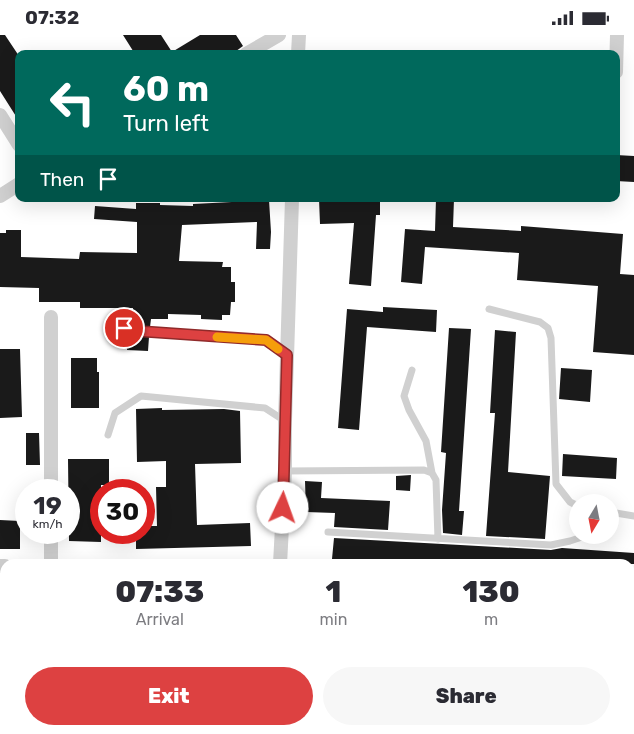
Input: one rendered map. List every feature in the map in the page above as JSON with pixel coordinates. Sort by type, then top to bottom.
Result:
[{"type":"street","points":[[253,50],[279,35]]},
{"type":"street","points":[[298,50],[299,35]]},
{"type":"street","points":[[617,35],[617,50]]},
{"type":"street","points":[[0,115],[15,139]]},
{"type":"street","points":[[0,196],[15,187]]},
{"type":"street","points":[[280,559],[285,471],[284,421],[292,202]]},
{"type":"street","points":[[51,317],[51,479]]},
{"type":"street","points":[[51,544],[51,559]]},
{"type":"lane","points":[[489,309],[540,322],[548,328],[551,338],[556,484],[569,501]]},
{"type":"lane","points":[[124,328],[137,331],[266,340],[287,355]]},
{"type":"lane","points":[[412,370],[404,396],[408,410],[426,441],[432,473],[436,480],[438,539]]},
{"type":"lane","points":[[108,435],[115,413],[141,396],[265,408],[284,421]]},
{"type":"lane","points":[[285,471],[424,470],[432,473]]},
{"type":"lane","points":[[619,514],[634,516]]},
{"type":"lane","points":[[328,532],[551,545],[569,541]]},
{"type":"building","points":[[0,35],[5,35],[15,50],[15,115],[0,91]]},
{"type":"building","points":[[123,35],[161,35],[171,50],[132,50]]},
{"type":"building","points":[[200,35],[236,35],[243,46],[238,50],[175,50]]},
{"type":"building","points":[[620,155],[634,156],[634,182],[620,181]]},
{"type":"building","points":[[269,202],[270,249],[256,249],[257,222],[182,225],[179,261],[223,262],[222,267],[231,267],[231,282],[235,282],[235,302],[231,302],[230,315],[222,315],[222,320],[201,319],[201,315],[168,314],[168,319],[151,319],[150,327],[138,326],[133,325],[133,308],[80,308],[80,302],[39,302],[39,288],[0,287],[0,233],[6,233],[6,230],[21,230],[21,257],[79,259],[80,252],[137,253],[137,222],[94,219],[95,206],[136,209],[136,203],[193,206],[193,204]]},
{"type":"building","points":[[319,202],[380,202],[380,215],[376,215],[371,286],[349,284],[354,223],[320,224]]},
{"type":"building","points":[[436,202],[454,202],[453,227],[521,231],[521,226],[623,234],[620,274],[634,275],[634,355],[593,352],[598,286],[517,280],[519,253],[425,247],[422,284],[401,282],[405,229],[435,231]]},
{"type":"building","points":[[383,307],[437,310],[436,332],[367,327],[359,430],[338,428],[347,309],[383,312]]},
{"type":"building","points":[[449,328],[471,329],[459,511],[464,511],[462,535],[443,533],[442,510],[446,453],[441,452]]},
{"type":"building","points":[[495,330],[516,332],[508,472],[550,476],[545,539],[486,536],[495,413],[490,413]]},
{"type":"building","points":[[128,334],[149,337],[148,351],[127,350]]},
{"type":"building","points":[[0,349],[20,349],[22,417],[0,418]]},
{"type":"building","points":[[71,358],[97,358],[99,408],[71,408]]},
{"type":"building","points":[[561,368],[592,370],[590,402],[559,399]]},
{"type":"building","points":[[136,409],[224,409],[240,411],[241,463],[195,464],[197,525],[250,523],[251,546],[136,549],[136,544],[155,544],[155,526],[157,526],[156,487],[166,487],[166,461],[137,462]]},
{"type":"building","points":[[26,433],[39,433],[40,465],[26,465]]},
{"type":"building","points":[[563,454],[617,458],[616,479],[562,476]]},
{"type":"building","points":[[68,459],[109,459],[109,479],[90,479],[90,542],[80,541],[80,479],[68,479]]},
{"type":"building","points":[[411,475],[410,491],[396,490],[396,476]]},
{"type":"building","points":[[305,481],[322,482],[321,498],[390,501],[388,530],[334,527],[335,513],[306,512]]},
{"type":"building","points":[[0,520],[15,521],[15,544],[20,544],[20,549],[0,549]]},
{"type":"building","points":[[334,538],[634,553],[634,559],[332,559]]},
{"type":"slow traffic","points":[[217,337],[266,340],[278,349]]},
{"type":"route","points":[[124,328],[137,331],[208,337],[266,340],[287,355],[283,508]]}]
